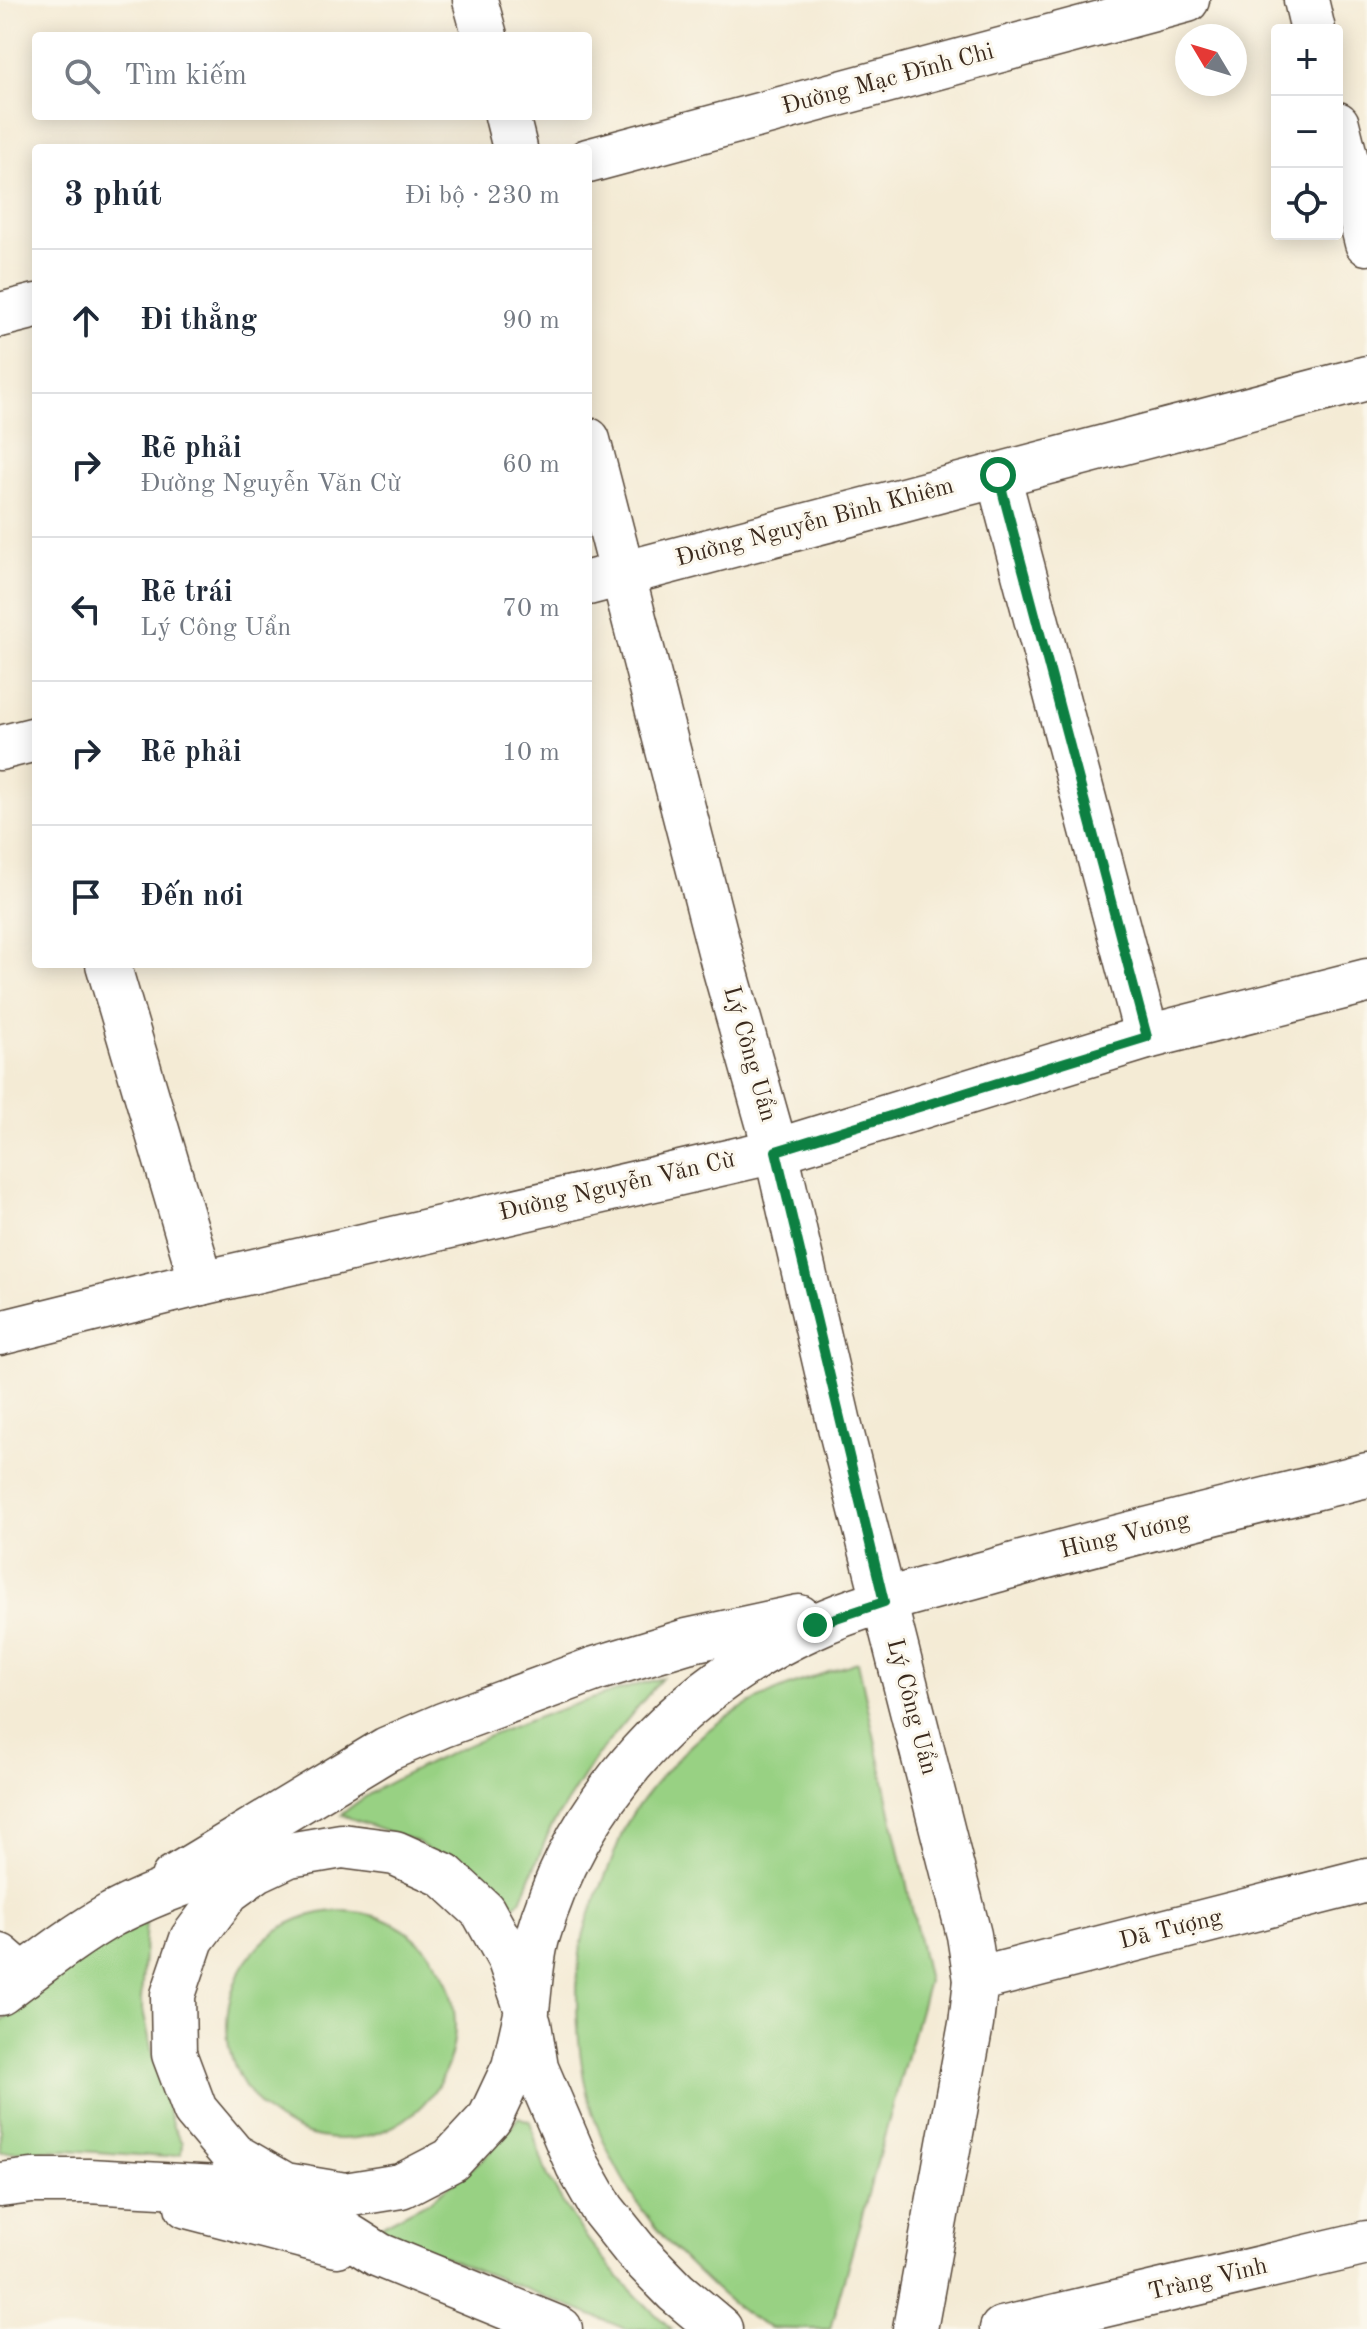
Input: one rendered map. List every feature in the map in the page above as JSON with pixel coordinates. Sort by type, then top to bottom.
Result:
[{"type":"main road","points":[[475,0],[484,32]]},
{"type":"main road","name":"Đường Mạc Đĩnh Chi","points":[[592,160],[1187,0]]},
{"type":"main road","points":[[1306,0],[1312,24]]},
{"type":"main road","points":[[508,120],[514,144]]},
{"type":"main road","points":[[1343,148],[1367,243]]},
{"type":"main road","points":[[0,315],[32,307]]},
{"type":"main road","name":"Đường Nguyễn Bỉnh Khiêm","points":[[604,578],[1367,378]]},
{"type":"main road","name":"Lý Công Uẩn","points":[[592,474],[604,578],[723,963],[776,1151],[884,1602],[959,1889],[976,1980],[962,2076],[915,2329]]},
{"type":"main road","points":[[998,475],[1147,1037]]},
{"type":"main road","points":[[0,748],[32,740]]},
{"type":"main road","points":[[109,968],[202,1283]]},
{"type":"main road","name":"Đường Nguyễn Văn Cừ","points":[[0,1333],[202,1283],[776,1151],[1147,1037],[1367,981]]},
{"type":"main road","name":"Hùng Vương","points":[[884,1602],[1051,1555],[1367,1475]]},
{"type":"main road","points":[[8,1975],[387,1749],[443,1725],[595,1669],[687,1641],[884,1602]]},
{"type":"main road","points":[[0,2185],[32,2181],[88,2181],[345,2195],[401,2186],[451,2160],[490,2118],[514,2067],[527,2010],[537,1940],[562,1872],[596,1809],[640,1751],[692,1700],[751,1658],[815,1625],[884,1602]]},
{"type":"main road","points":[[379,2255],[279,2192],[233,2155],[195,2110],[174,2054],[173,1995],[192,1939],[228,1891],[274,1858],[322,1800],[387,1749]]},
{"type":"main road","points":[[110,1916],[168,1888],[218,1870],[342,1846],[395,1853],[444,1875],[483,1911],[509,1958],[527,2010],[536,2068],[578,2166],[603,2210],[635,2250],[676,2292],[720,2329]]},
{"type":"main road","name":"Dã Tượng","points":[[976,1980],[1367,1880]]},
{"type":"main road","points":[[233,2155],[285,2185],[345,2195]]},
{"type":"main road","points":[[88,2181],[379,2255],[560,2329]]},
{"type":"main road","name":"Tràng Vinh","points":[[1002,2329],[1367,2243]]},
{"type":"green space","points":[[858,1662],[928,1981],[830,2329],[770,2328],[723,2296],[668,2242],[643,2211],[612,2159],[589,2102],[580,2052],[577,1998],[581,1947],[590,1912],[626,1825],[649,1791],[681,1755],[717,1723],[755,1701]]},
{"type":"green space","points":[[662,1678],[595,1758],[550,1829],[521,1900],[507,1913],[418,1842],[341,1815],[395,1780],[487,1737],[574,1705]]},
{"type":"green space","points":[[341,1911],[363,1913],[385,1920],[404,1930],[421,1945],[436,1962],[446,1981],[453,2003],[453,2047],[446,2069],[436,2088],[421,2105],[404,2120],[385,2130],[363,2137],[341,2139],[319,2137],[297,2130],[278,2120],[261,2105],[246,2088],[236,2069],[229,2047],[227,2025],[229,2003],[236,1981],[246,1962],[261,1945],[278,1930],[297,1920],[319,1913]]},
{"type":"green space","points":[[146,1922],[141,2000],[173,2127],[182,2143],[181,2154],[166,2157],[67,2150],[0,2152],[0,2023],[88,1955]]},
{"type":"green space","points":[[519,2117],[530,2121],[550,2180],[589,2241],[620,2279],[672,2329],[626,2329],[375,2229],[431,2200],[484,2158]]},
{"type":"route","points":[[815,1625],[884,1602],[776,1151],[1147,1037],[998,475]]}]
